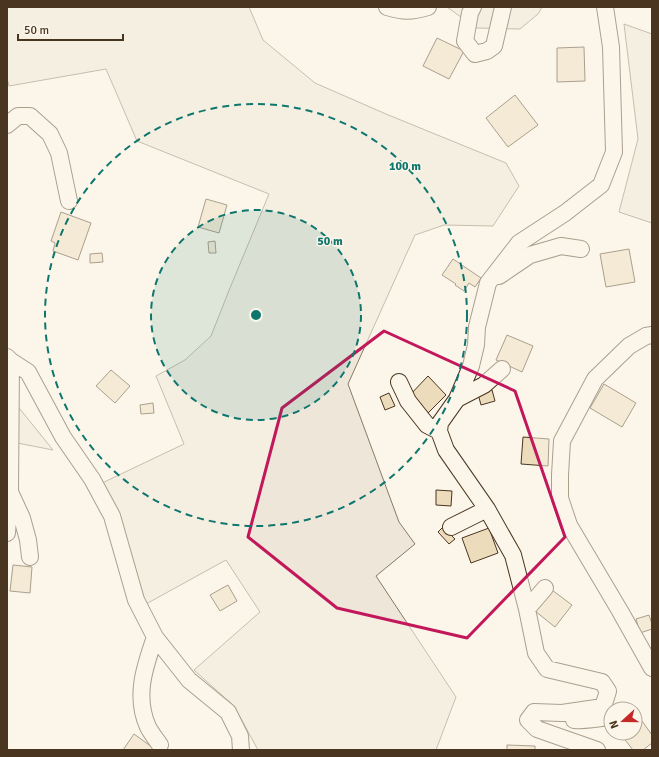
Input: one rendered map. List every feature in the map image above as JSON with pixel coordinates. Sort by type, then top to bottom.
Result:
[{"type":"street","points":[[387,7],[401,11],[418,10],[428,7]]},
{"type":"street","points":[[474,7],[470,13],[465,41],[475,54],[488,51],[494,46],[503,7]]},
{"type":"street","points":[[597,750],[537,729],[528,720],[534,712],[562,713],[604,707],[608,691],[602,682],[547,669],[536,653],[527,609],[513,555],[487,509],[446,450],[439,431],[440,423],[457,399],[471,366],[476,345],[477,327],[488,283],[519,243],[566,213],[601,185],[614,152],[612,47],[605,7]]},
{"type":"street","points":[[7,125],[18,116],[30,116],[50,134],[59,153],[69,201]]},
{"type":"street","points":[[488,283],[530,254],[561,246],[581,249]]},
{"type":"street","points":[[652,335],[646,336],[629,346],[595,379],[562,441],[560,498],[569,526],[652,668]]},
{"type":"street","points":[[7,533],[10,491],[9,359]]},
{"type":"street","points":[[9,359],[28,372],[63,437],[92,479],[112,516],[136,600],[155,637],[189,680],[228,712],[240,736],[242,750]]},
{"type":"street","points":[[457,399],[484,384],[502,369]]},
{"type":"street","points":[[399,382],[408,401],[427,425],[439,431]]},
{"type":"street","points":[[10,491],[22,518],[28,540],[30,557]]},
{"type":"street","points":[[451,527],[487,509]]},
{"type":"street","points":[[527,609],[545,588]]},
{"type":"street","points":[[155,637],[146,662],[141,696],[142,710],[148,727],[160,745]]},
{"type":"street","points":[[562,713],[570,720],[582,721],[603,718]]},
{"type":"highlighted area","points":[[384,331],[515,391],[565,537],[467,638],[337,608],[248,537],[282,408]]},
{"type":"shaded area","points":[[7,7],[249,7],[263,40],[315,83],[506,163],[519,186],[493,226],[444,225],[415,235],[348,384],[399,522],[415,544],[376,576],[456,697],[436,750],[258,750],[234,706],[194,670],[260,612],[226,560],[146,604],[117,510],[100,484],[184,444],[156,376],[185,360],[211,336],[269,194],[137,141],[106,69],[9,86],[7,78]]},
{"type":"shaded area","points":[[447,7],[542,7],[538,14],[520,29],[476,28]]},
{"type":"shaded area","points":[[624,24],[652,34],[652,223],[619,212],[638,139]]},
{"type":"shaded area","points":[[7,393],[53,450],[7,441]]},
{"type":"building","points":[[437,38],[464,51],[449,79],[423,66]]},
{"type":"building","points":[[584,47],[585,81],[557,82],[557,48]]},
{"type":"building","points":[[515,95],[538,125],[508,147],[486,118]]},
{"type":"building","points":[[206,199],[227,205],[219,233],[198,227]]},
{"type":"building","points":[[61,212],[91,223],[78,260],[53,251],[55,243],[51,241]]},
{"type":"building","points":[[215,241],[216,253],[209,253],[208,242]]},
{"type":"building","points":[[629,249],[635,282],[606,287],[600,254]]},
{"type":"building","points":[[102,253],[103,262],[90,263],[90,254]]},
{"type":"building","points":[[453,259],[481,278],[475,287],[469,283],[464,291],[442,275]]},
{"type":"building","points":[[507,335],[533,346],[522,372],[496,360]]},
{"type":"building","points":[[111,370],[130,386],[115,403],[96,386]]},
{"type":"building","points":[[428,376],[446,395],[427,414],[409,396]]},
{"type":"building","points":[[604,384],[636,403],[622,427],[590,408]]},
{"type":"building","points":[[492,390],[495,401],[481,405],[478,394]]},
{"type":"building","points":[[389,393],[395,406],[385,410],[380,397]]},
{"type":"building","points":[[153,403],[154,413],[141,414],[140,405]]},
{"type":"building","points":[[523,437],[549,439],[548,466],[521,464]]},
{"type":"building","points":[[436,490],[452,491],[451,506],[436,505]]},
{"type":"building","points":[[443,527],[455,539],[449,544],[438,532]]},
{"type":"building","points":[[489,528],[498,553],[471,563],[462,538]]},
{"type":"building","points":[[13,565],[32,567],[30,593],[10,591]]},
{"type":"building","points":[[228,585],[237,601],[220,611],[210,595]]},
{"type":"building","points":[[552,590],[572,605],[555,627],[535,611]]},
{"type":"building","points":[[649,615],[652,629],[640,633],[636,619]]},
{"type":"building","points":[[643,722],[652,735],[652,743],[643,750],[633,750],[626,741],[643,741]]},
{"type":"building","points":[[134,734],[156,750],[123,750]]},
{"type":"building","points":[[507,745],[535,746],[535,750],[507,750]]}]
